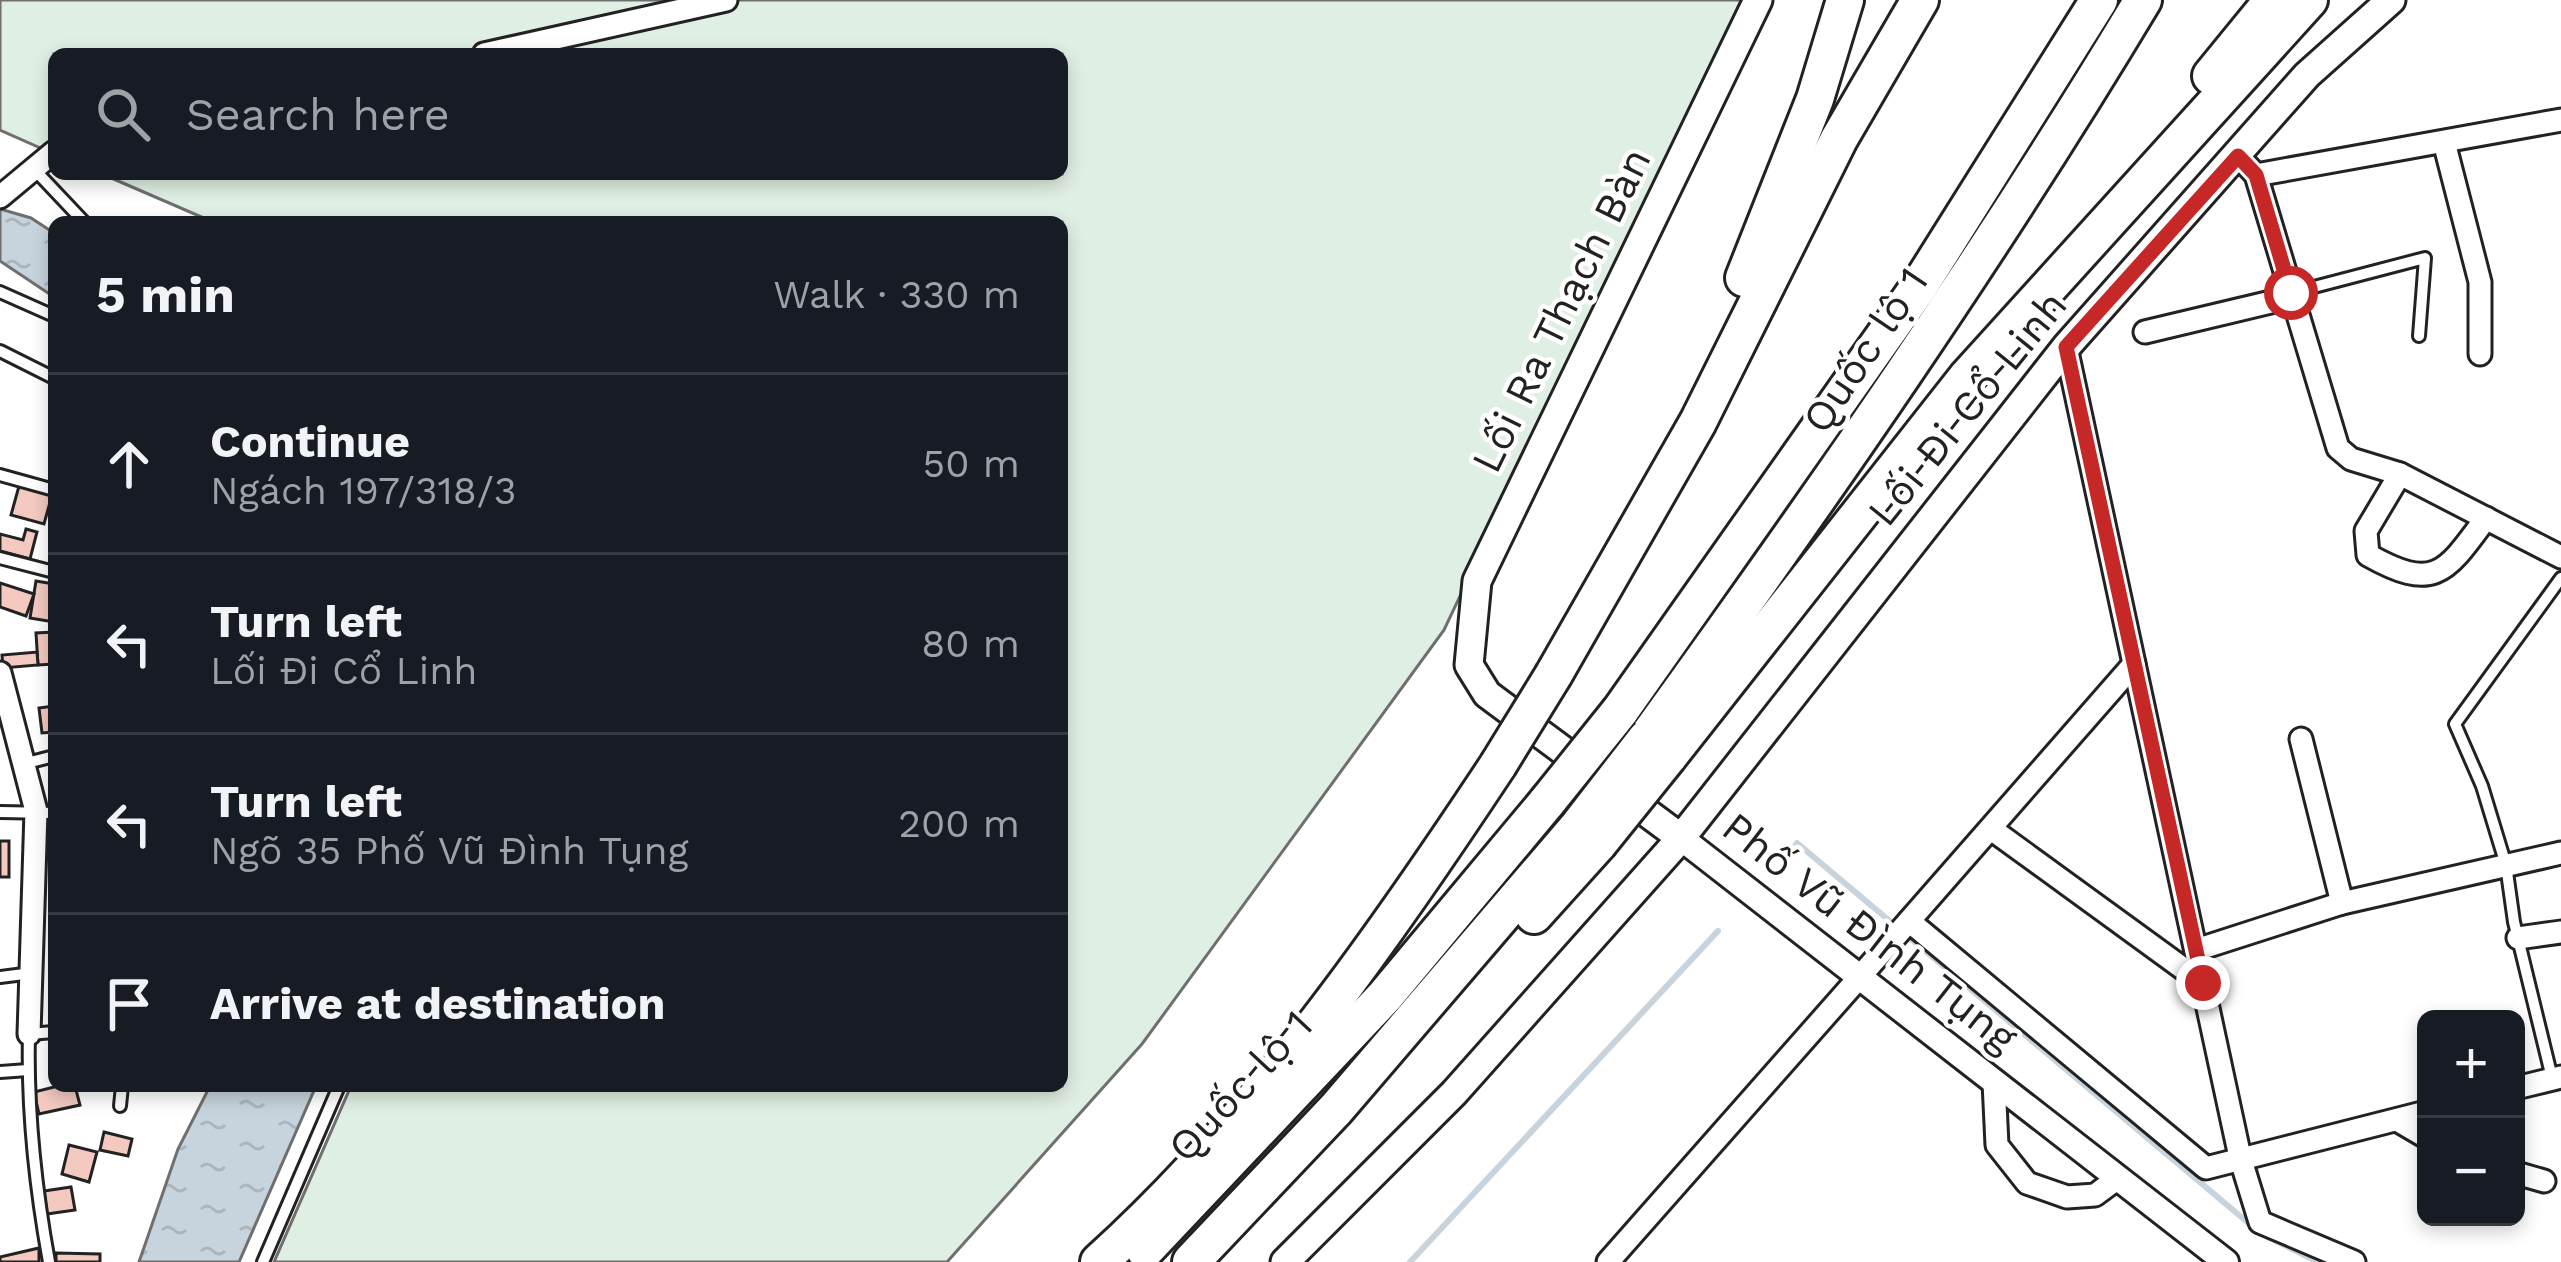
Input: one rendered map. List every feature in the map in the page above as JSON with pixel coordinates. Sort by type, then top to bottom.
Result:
[{"type":"highway","points":[[1592,613],[1758,245],[1815,99],[1845,0]]},
{"type":"highway","points":[[1099,1262],[1208,1150],[1360,972],[1498,765],[1592,613],[1698,422],[1839,139],[1920,0]]},
{"type":"highway","name":"Quốc lộ 1","points":[[1133,1262],[1385,996],[1620,711],[1892,328],[2098,0]]},
{"type":"highway","name":"Quốc lộ 1","points":[[1657,748],[1967,279],[2143,0]]},
{"type":"highway","points":[[2037,302],[2272,0]]},
{"type":"highway","points":[[1207,1262],[1246,1233],[1321,1155],[1968,376],[2309,0]]},
{"type":"highway","name":"Quốc lộ 1","points":[[1191,1262],[1587,836]]},
{"type":"main road","name":"Lối Ra Thạch Bàn","points":[[1469,664],[1478,581],[1759,0]]},
{"type":"main road","name":"Lối Đi Cổ Linh","points":[[1285,1262],[1454,1093],[1681,838],[2067,348],[2247,165],[2307,75],[2391,0]]},
{"type":"main road","name":"Phố Vũ Đình Tụng","points":[[1469,664],[1487,694],[1681,838]]},
{"type":"street","points":[[511,48],[726,0]]},
{"type":"street","points":[[2561,120],[2444,142],[2247,165],[2338,448],[2351,459],[2400,475],[2561,557]]},
{"type":"street","points":[[2444,142],[2480,282],[2480,354]]},
{"type":"street","points":[[0,197],[48,156]]},
{"type":"street","points":[[2145,332],[2291,295]]},
{"type":"street","points":[[2067,348],[2240,1156],[2260,1222],[2354,1262]]},
{"type":"street","points":[[2400,475],[2366,531],[2368,555],[2405,576],[2428,576],[2452,565],[2486,518]]},
{"type":"street","points":[[1609,1262],[1864,969],[1994,831],[2134,664]]},
{"type":"street","points":[[0,677],[23,764],[45,812],[29,1034]]},
{"type":"street","points":[[2301,739],[2342,903]]},
{"type":"street","points":[[1994,831],[2203,983]]},
{"type":"street","name":"Phố Vũ Đình Tụng","points":[[1681,838],[1864,969],[1994,1082],[2226,1262]]},
{"type":"street","points":[[2196,950],[2342,903],[2561,853]]},
{"type":"street","points":[[1909,922],[2206,1168],[2417,1114]]},
{"type":"street","points":[[2518,938],[2561,932]]},
{"type":"street","points":[[2525,1086],[2556,1077]]},
{"type":"street","points":[[1994,1082],[1996,1145],[2027,1183],[2067,1197],[2095,1195],[2118,1178]]},
{"type":"street","points":[[2397,1120],[2417,1132]]},
{"type":"street","points":[[2525,1176],[2544,1181]]},
{"type":"lane","points":[[25,172],[77,216]]},
{"type":"lane","points":[[2291,295],[2425,258],[2419,336]]},
{"type":"lane","points":[[0,292],[48,313]]},
{"type":"lane","points":[[0,351],[48,376]]},
{"type":"lane","points":[[0,475],[48,488]]},
{"type":"lane","points":[[0,558],[48,570]]},
{"type":"lane","points":[[2556,1077],[2518,938],[2506,865],[2482,787],[2455,724],[2561,578]]},
{"type":"lane","points":[[23,764],[48,758]]},
{"type":"lane","points":[[0,812],[45,812]]},
{"type":"lane","points":[[0,977],[32,973]]},
{"type":"lane","points":[[48,1032],[29,1034],[28,1070],[33,1166],[49,1262]]},
{"type":"lane","points":[[0,1072],[28,1070]]},
{"type":"lane","points":[[120,1106],[121,1092]]},
{"type":"lane","points":[[263,1262],[336,1092]]},
{"type":"green space","points":[[0,0],[1742,0],[1444,630],[1142,1044],[947,1262],[274,1262],[348,1092],[1068,1092],[1068,216],[199,216],[116,180],[1068,180],[1068,48],[48,48],[48,151],[0,130]]},
{"type":"water","points":[[0,209],[31,218],[48,229],[48,293],[0,261]]},
{"type":"water","points":[[207,1092],[313,1092],[239,1262],[139,1262],[178,1149]]},
{"type":"building","points":[[19,486],[48,494],[44,524],[11,515]]},
{"type":"building","points":[[26,529],[37,532],[30,559],[0,551],[0,534],[23,540]]},
{"type":"building","points":[[36,581],[48,583],[48,621],[30,618]]},
{"type":"building","points":[[0,583],[34,594],[26,616],[0,607]]},
{"type":"building","points":[[48,632],[48,664],[38,665],[36,633]]},
{"type":"building","points":[[37,652],[38,665],[3,668],[2,655]]},
{"type":"building","points":[[48,707],[48,732],[42,733],[39,708]]},
{"type":"building","points":[[0,841],[9,841],[9,877],[0,877]]},
{"type":"building","points":[[34,1092],[77,1092],[80,1105],[39,1114]]},
{"type":"building","points":[[104,1132],[132,1139],[128,1156],[100,1150]]},
{"type":"building","points":[[69,1145],[97,1152],[89,1182],[62,1174]]},
{"type":"building","points":[[71,1187],[75,1210],[47,1214],[44,1191]]},
{"type":"building","points":[[39,1248],[39,1262],[0,1262],[0,1257]]},
{"type":"building","points":[[56,1253],[100,1254],[100,1262],[56,1262]]},
{"type":"waterway","points":[[1793,848],[1797,843],[2252,1226]]},
{"type":"waterway","points":[[1410,1262],[1718,931]]},
{"type":"waterway","points":[[2268,1237],[2318,1262]]},
{"type":"route","points":[[2203,983],[2066,347],[2238,156],[2256,175],[2291,293]]}]
